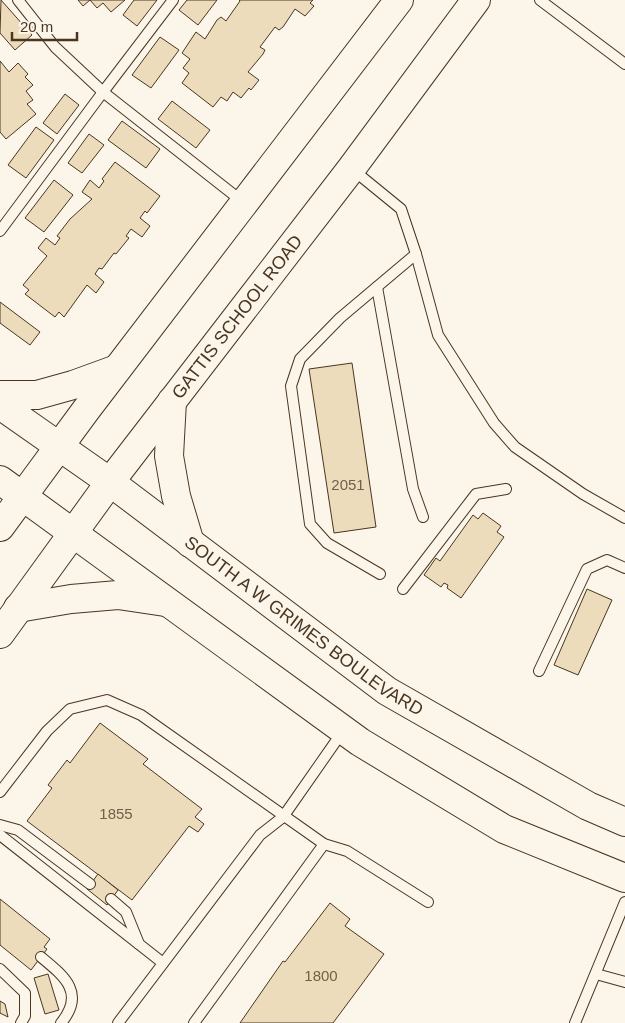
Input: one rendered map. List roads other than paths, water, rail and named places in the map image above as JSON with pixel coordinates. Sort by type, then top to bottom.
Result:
[{"type":"main road","points":[[0,527],[117,369],[399,0]]},
{"type":"main road","name":"GATTIS SCHOOL ROAD","points":[[0,634],[110,482],[351,169],[476,0]]},
{"type":"main road","points":[[0,396],[37,395],[73,385],[117,369]]},
{"type":"main road","points":[[172,401],[169,456],[176,496],[190,543]]},
{"type":"main road","name":"SOUTH A W GRIMES BOULEVARD","points":[[0,405],[110,482],[387,692],[588,806],[625,822]]},
{"type":"main road","points":[[0,480],[343,730],[504,829],[625,878]]},
{"type":"main road","points":[[18,608],[71,599],[118,595],[169,602]]},
{"type":"lane","points":[[18,0],[55,47],[102,92],[244,202]]},
{"type":"lane","points":[[0,231],[102,92],[173,0]]},
{"type":"lane","points":[[540,0],[625,64]]},
{"type":"lane","points":[[351,169],[400,209],[416,254],[438,335],[494,423],[515,447],[583,494],[625,518]]},
{"type":"lane","points":[[380,574],[327,543],[310,524],[291,386],[300,359],[340,318],[416,254]]},
{"type":"lane","points":[[377,287],[413,489],[423,517]]},
{"type":"lane","points":[[404,589],[476,494],[506,489]]},
{"type":"lane","points":[[539,671],[587,569],[607,560],[625,568]]},
{"type":"lane","points":[[0,792],[47,731],[70,709],[107,700],[141,715],[283,817],[324,844],[346,851],[428,902]]},
{"type":"lane","points":[[118,1023],[260,835],[283,817],[343,730]]},
{"type":"lane","points":[[0,825],[18,830],[90,884]]},
{"type":"lane","points":[[0,835],[163,963]]},
{"type":"lane","points":[[194,1023],[324,844]]},
{"type":"lane","points":[[111,899],[126,912],[139,944]]},
{"type":"lane","points":[[576,1023],[625,902]]},
{"type":"lane","points":[[41,957],[64,976],[72,990],[71,1005],[61,1023]]},
{"type":"lane","points":[[0,969],[24,993],[25,1016],[20,1023]]},
{"type":"lane","points":[[596,974],[625,982]]}]
